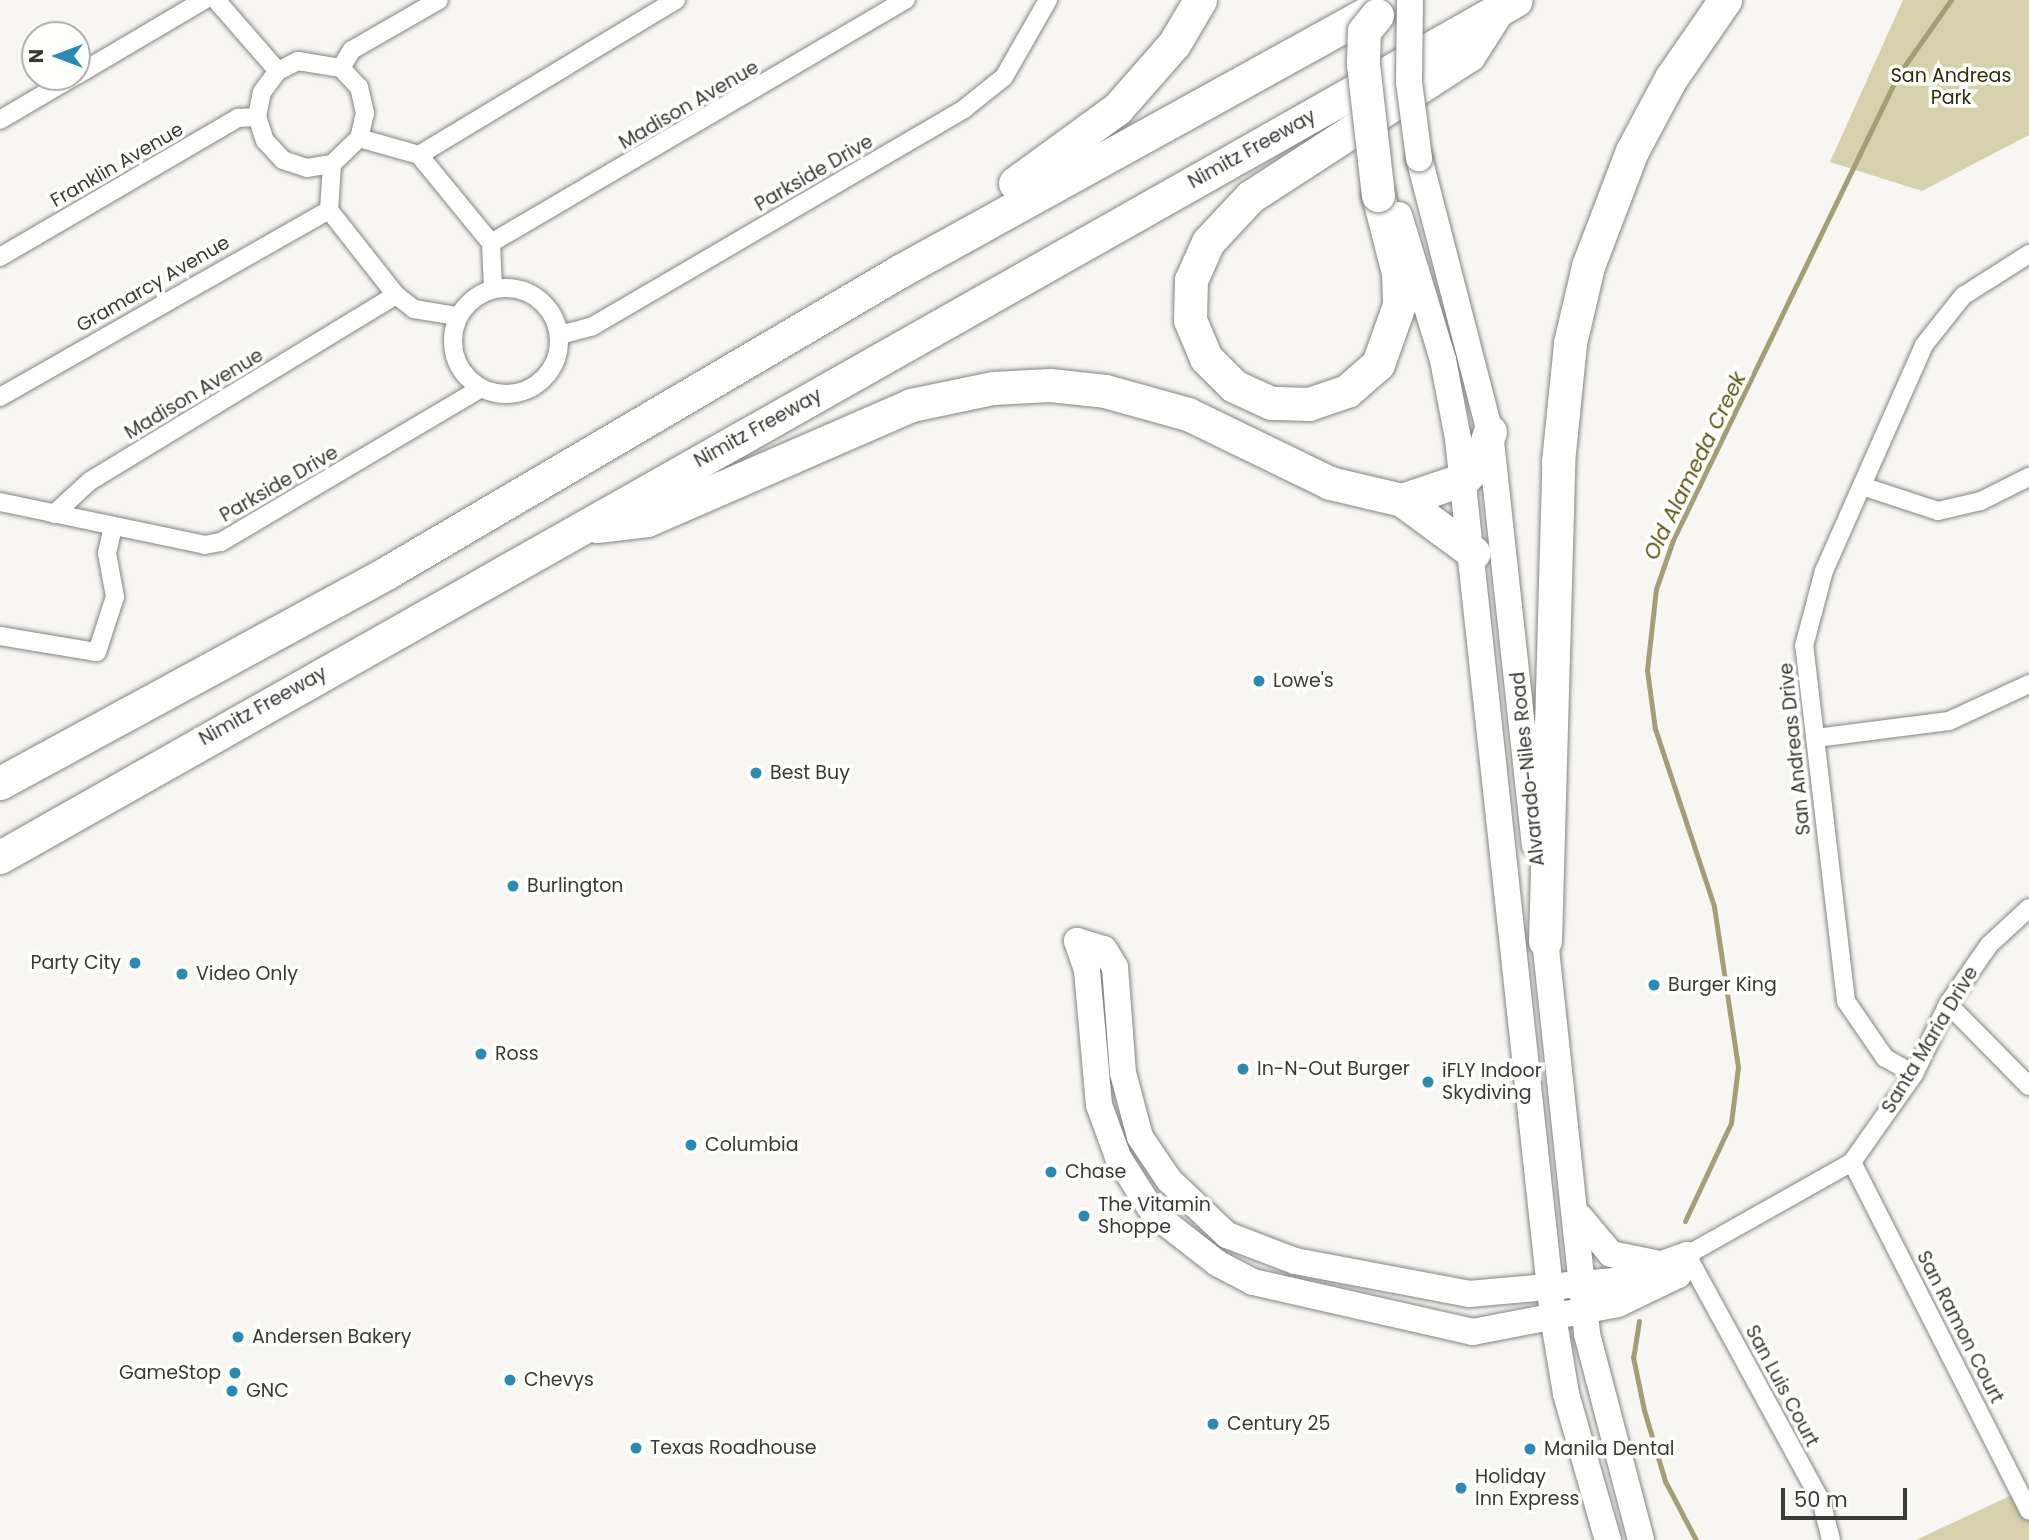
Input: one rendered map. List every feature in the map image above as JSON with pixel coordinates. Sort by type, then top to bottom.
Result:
[{"type":"highway","points":[[900,271],[935,233],[1049,163],[1117,109],[1174,44],[1200,0]]},
{"type":"highway","points":[[1545,941],[1558,462],[1570,343],[1588,266],[1632,151],[1671,78],[1725,0]]},
{"type":"highway","points":[[0,783],[388,572],[900,271],[1382,5]]},
{"type":"highway","points":[[1382,5],[1364,31],[1363,64],[1385,190],[1398,273],[1399,304],[1378,364],[1347,391],[1309,404],[1271,403],[1234,387],[1206,358],[1191,320],[1191,280],[1208,243],[1250,197],[1469,55],[1506,6]]},
{"type":"highway","name":"Nimitz Freeway","points":[[0,857],[1506,6]]},
{"type":"highway","points":[[582,528],[647,520],[911,405],[1022,385],[1078,387],[1151,402],[1330,483],[1402,500],[1474,553]]},
{"type":"highway","points":[[1402,500],[1464,479],[1480,462],[1490,432]]},
{"type":"main road","name":"Alvarado-Niles Road","points":[[1410,0],[1409,82],[1421,169],[1490,432],[1594,1372],[1641,1540]]},
{"type":"main road","name":"Alvarado-Niles Road","points":[[1385,190],[1443,360],[1464,479],[1474,553],[1552,1316],[1566,1394],[1608,1540]]},
{"type":"main road","name":"Santa Maria Drive","points":[[1077,941],[1104,949],[1115,967],[1123,1073],[1140,1138],[1169,1180],[1227,1235],[1295,1261],[1469,1294],[1614,1281],[1657,1263],[1687,1255],[1678,1275],[1618,1304],[1473,1332],[1253,1282],[1184,1240],[1135,1189],[1108,1133],[1095,1074],[1087,970],[1077,941]]},
{"type":"main road","points":[[1577,1213],[1611,1254],[1657,1263]]},
{"type":"street","points":[[91,67],[204,0]]},
{"type":"street","points":[[216,0],[278,71]]},
{"type":"street","points":[[341,68],[352,50],[439,0]]},
{"type":"street","points":[[419,155],[676,0]]},
{"type":"street","name":"Madison Avenue","points":[[491,243],[906,0]]},
{"type":"street","name":"Parkside Drive","points":[[560,335],[593,326],[964,109],[1004,77],[1048,0]]},
{"type":"street","points":[[320,60],[341,68],[362,100],[359,138],[332,164],[307,168],[283,160],[265,141],[257,117],[262,92],[278,71],[320,60]]},
{"type":"street","points":[[0,120],[49,91]]},
{"type":"street","name":"Franklin Avenue","points":[[0,257],[238,118],[257,117]]},
{"type":"street","points":[[359,138],[419,155],[491,243],[493,288]]},
{"type":"street","points":[[332,164],[328,210],[396,295],[414,309],[457,316],[493,288],[516,287],[537,296],[560,335],[557,359],[545,379],[525,392],[502,396],[480,389],[454,357],[457,316]]},
{"type":"street","name":"Gramarcy Avenue","points":[[0,397],[328,210]]},
{"type":"street","name":"San Andreas Drive","points":[[1914,1074],[1885,1058],[1846,1001],[1804,646],[1824,571],[1942,317],[2029,254]]},
{"type":"street","name":"Madison Avenue","points":[[54,514],[90,481],[396,295]]},
{"type":"street","name":"Parkside Drive","points":[[0,502],[205,545],[221,542],[480,389]]},
{"type":"street","points":[[1862,486],[1938,511],[1981,501],[2029,477]]},
{"type":"street","points":[[0,636],[97,652],[115,597],[107,553],[113,527]]},
{"type":"street","points":[[1816,738],[1950,721],[2029,684]]},
{"type":"street","name":"Santa Maria Drive","points":[[1687,1255],[1852,1162],[1914,1074],[1948,1004],[1989,945],[2029,908]]},
{"type":"street","points":[[1948,1004],[2029,1086]]},
{"type":"street","name":"San Ramon Court","points":[[1852,1162],[2029,1511]]},
{"type":"street","name":"San Luis Court","points":[[1687,1255],[1822,1503],[1831,1540]]},
{"type":"green space","name":"San Andreas Park","points":[[1903,0],[2029,0],[2029,135],[1922,191],[1830,162]]},
{"type":"green space","points":[[2029,1487],[2029,1540],[1916,1540]]},
{"type":"waterway","name":"Old Alameda Creek","points":[[1685,1221],[1731,1123],[1738,1067],[1714,906],[1655,729],[1647,670],[1656,589],[1673,540],[1898,75],[1951,0]]},
{"type":"waterway","name":"Old Alameda Creek","points":[[1639,1321],[1633,1357],[1644,1410],[1665,1481],[1696,1540]]},
{"type":"place","name":"Lowe's","points":[[1259,681]]},
{"type":"place","name":"Best Buy","points":[[756,773]]},
{"type":"place","name":"Burlington","points":[[513,886]]},
{"type":"place","name":"Party City","points":[[135,963]]},
{"type":"place","name":"Video Only","points":[[182,974]]},
{"type":"place","name":"Burger King","points":[[1654,985]]},
{"type":"place","name":"Ross","points":[[481,1054]]},
{"type":"place","name":"In-N-Out Burger","points":[[1243,1069]]},
{"type":"place","name":"iFLY Indoor Skydiving","points":[[1428,1082]]},
{"type":"place","name":"Columbia","points":[[691,1145]]},
{"type":"place","name":"Chase","points":[[1051,1172]]},
{"type":"place","name":"The Vitamin Shoppe","points":[[1084,1216]]},
{"type":"place","name":"Andersen Bakery","points":[[238,1337]]},
{"type":"place","name":"GameStop","points":[[235,1373]]},
{"type":"place","name":"Chevys","points":[[510,1380]]},
{"type":"place","name":"GNC","points":[[232,1391]]},
{"type":"place","name":"Century 25","points":[[1213,1424]]},
{"type":"place","name":"Texas Roadhouse","points":[[636,1448]]},
{"type":"place","name":"Manila Dental","points":[[1530,1449]]},
{"type":"place","name":"Holiday Inn Express","points":[[1461,1488]]}]
